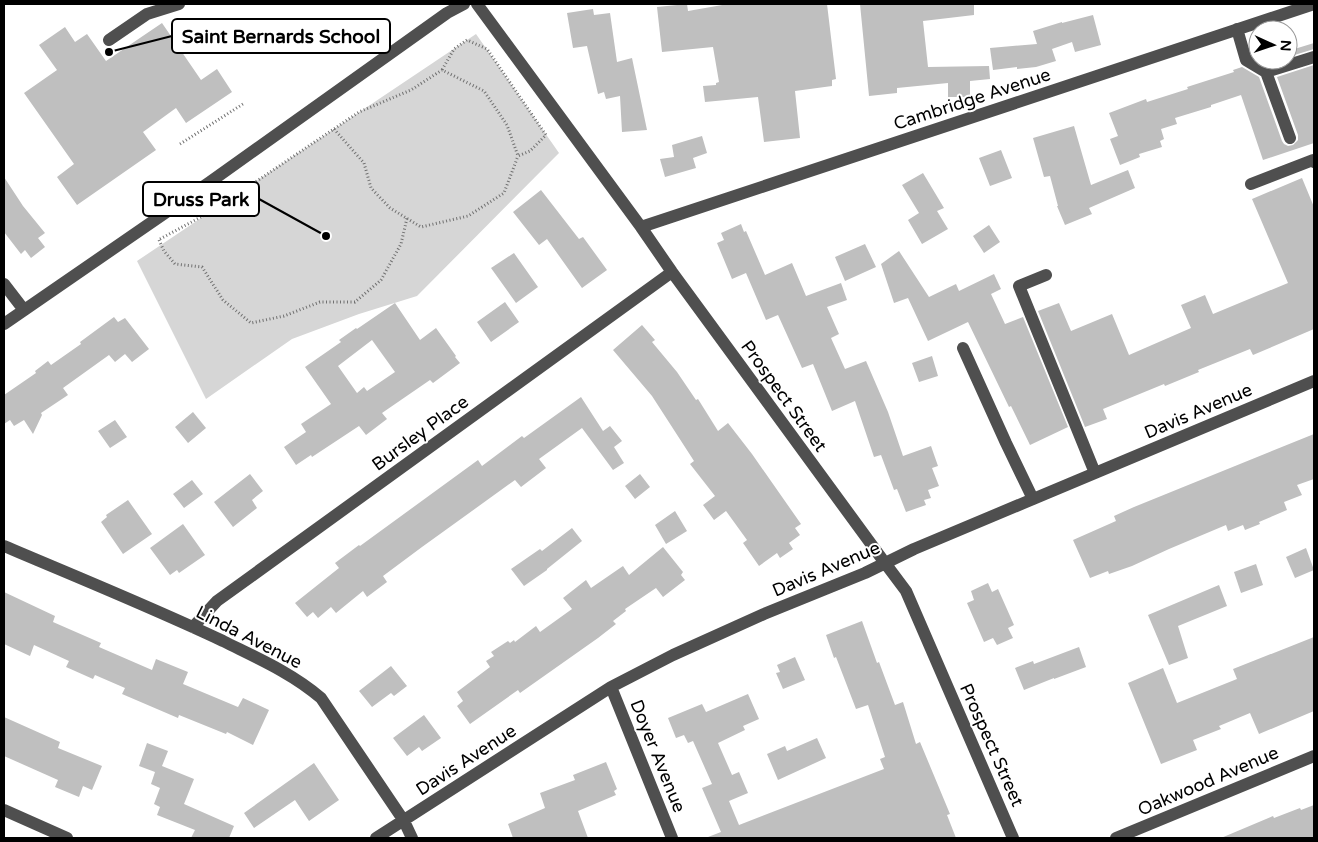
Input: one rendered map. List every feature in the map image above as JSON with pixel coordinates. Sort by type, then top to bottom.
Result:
[{"type":"street","points":[[109,40],[147,14],[179,4]]},
{"type":"street","points":[[4,324],[210,182],[447,13],[464,4]]},
{"type":"street","name":"Prospect Street","points":[[477,4],[906,591],[1013,838]]},
{"type":"street","name":"Cambridge Avenue","points":[[641,227],[1314,4]]},
{"type":"street","points":[[1237,29],[1246,60],[1266,72],[1290,138]]},
{"type":"street","points":[[1266,72],[1314,57]]},
{"type":"street","points":[[1251,184],[1313,160],[1314,162]]},
{"type":"street","name":"Bursley Place","points":[[193,627],[217,601],[672,272]]},
{"type":"street","points":[[1046,275],[1019,286],[1095,473]]},
{"type":"street","points":[[4,284],[24,310]]},
{"type":"street","points":[[964,348],[1033,499]]},
{"type":"street","name":"Davis Avenue","points":[[376,838],[611,687],[673,654],[914,549],[1314,381]]},
{"type":"street","name":"Linda Avenue","points":[[4,546],[193,627],[281,671],[308,687],[321,698],[404,821],[412,838]]},
{"type":"street","name":"Doyer Avenue","points":[[611,687],[672,838]]},
{"type":"street","name":"Oakwood Avenue","points":[[1116,838],[1314,756]]},
{"type":"street","points":[[4,810],[67,838]]},
{"type":"path","points":[[407,218],[401,244],[381,280],[355,302],[320,302],[284,316],[251,323],[223,300],[202,267],[175,264],[164,251],[159,240],[214,210],[359,112],[412,90],[442,70],[454,49],[467,40],[487,49],[546,135],[530,150],[518,156]]},
{"type":"path","points":[[334,129],[364,163],[372,188],[390,208],[421,227],[468,216],[504,193],[518,156],[506,125],[484,91],[442,70]]},
{"type":"path","points":[[180,144],[243,104]]},
{"type":"shaded area","points":[[476,34],[559,153],[417,296],[359,314],[292,339],[206,399],[137,261]]},
{"type":"building","points":[[687,4],[688,11],[728,4],[827,4],[836,79],[832,80],[832,86],[795,91],[800,138],[764,142],[758,97],[705,102],[703,86],[716,85],[719,82],[713,47],[662,52],[657,7]]},
{"type":"building","points":[[860,4],[974,4],[974,15],[923,21],[928,67],[989,66],[990,79],[970,81],[970,97],[948,97],[948,83],[897,88],[897,93],[869,96]]},
{"type":"building","points":[[593,9],[594,15],[610,13],[617,62],[632,58],[647,130],[622,132],[620,96],[606,99],[604,92],[598,94],[587,46],[573,48],[567,13]]},
{"type":"building","points":[[1093,15],[1101,45],[1075,52],[1072,42],[1052,49],[1056,61],[1036,67],[993,70],[990,48],[1037,44],[1033,31]]},
{"type":"building","points":[[162,23],[201,80],[217,69],[232,92],[186,123],[176,108],[143,132],[156,150],[77,205],[57,177],[74,164],[24,93],[57,70],[39,45],[65,27],[75,42],[87,34],[106,61]]},
{"type":"building","points":[[1314,43],[1314,49],[1298,54],[1298,48]]},
{"type":"building","points":[[1314,65],[1314,143],[1263,160],[1241,95],[1175,118],[1177,124],[1161,129],[1164,139],[1160,141],[1162,147],[1139,154],[1140,157],[1120,165],[1110,139],[1118,136],[1109,113],[1146,99],[1147,102],[1188,89],[1187,87],[1234,72],[1233,70],[1242,67],[1259,77],[1282,141],[1288,146],[1293,145],[1298,140],[1298,135],[1277,77]]},
{"type":"building","points":[[1074,126],[1091,185],[1128,170],[1135,188],[1089,208],[1092,214],[1065,225],[1057,206],[1050,176],[1044,177],[1033,138]]},
{"type":"building","points":[[702,136],[707,153],[693,158],[696,168],[665,177],[660,159],[674,157],[672,145]]},
{"type":"building","points":[[1001,150],[1012,178],[990,186],[979,158]]},
{"type":"building","points":[[923,173],[944,208],[937,211],[948,229],[922,244],[908,220],[919,213],[902,185]]},
{"type":"building","points":[[4,177],[23,206],[45,233],[38,238],[45,247],[31,258],[25,250],[21,254],[4,232]]},
{"type":"building","points":[[1302,178],[1314,207],[1314,329],[1253,355],[1250,349],[1165,386],[1164,384],[1103,409],[1107,419],[1085,427],[1038,311],[1059,303],[1071,331],[1112,314],[1129,355],[1191,328],[1181,305],[1205,295],[1213,314],[1288,283],[1252,199]]},
{"type":"building","points":[[541,190],[579,239],[583,237],[607,270],[582,288],[547,239],[539,245],[513,212]]},
{"type":"building","points":[[741,224],[744,232],[746,231],[765,275],[792,263],[806,296],[841,283],[847,300],[827,307],[839,334],[831,338],[845,369],[866,361],[888,412],[903,456],[931,446],[938,466],[932,468],[939,486],[928,490],[931,498],[924,500],[926,505],[906,512],[897,489],[894,490],[881,455],[874,457],[855,401],[832,411],[813,364],[802,368],[778,315],[766,320],[746,273],[732,279],[717,243],[724,240],[721,233]]},
{"type":"building","points":[[989,225],[1000,242],[984,253],[973,236]]},
{"type":"building","points":[[865,244],[876,267],[845,281],[835,257]]},
{"type":"building","points":[[899,251],[929,297],[956,284],[959,291],[994,274],[1001,289],[991,294],[1005,324],[1023,317],[1068,427],[1030,445],[1011,406],[1009,407],[968,322],[928,341],[908,298],[894,303],[881,264]]},
{"type":"building","points":[[514,253],[538,287],[516,303],[491,268]]},
{"type":"building","points":[[505,302],[519,322],[491,342],[477,322]]},
{"type":"building","points":[[395,303],[420,340],[436,328],[460,363],[433,383],[430,380],[382,413],[387,419],[366,435],[359,426],[312,457],[311,455],[296,465],[284,447],[306,432],[301,424],[331,404],[305,367],[341,342],[339,340]],"holes":[[[372,340],[395,372],[367,391],[364,387],[357,393],[338,366]]]},
{"type":"building","points":[[114,317],[118,322],[125,318],[149,349],[132,362],[125,354],[115,362],[109,355],[63,388],[68,395],[41,413],[42,415],[33,434],[24,420],[14,426],[10,420],[4,424],[4,395],[36,373],[35,371],[48,361],[51,365],[81,344],[80,342]]},
{"type":"building","points":[[642,325],[655,340],[652,342],[677,372],[696,400],[698,399],[718,431],[728,423],[801,524],[795,528],[800,535],[789,543],[793,549],[780,558],[777,553],[759,566],[743,543],[747,540],[726,511],[714,520],[703,505],[715,496],[690,464],[694,461],[652,396],[613,350]]},
{"type":"building","points":[[932,356],[938,376],[919,382],[912,363]]},
{"type":"building","points":[[581,397],[603,431],[610,426],[622,441],[614,447],[624,463],[613,470],[582,428],[539,459],[546,468],[521,487],[515,480],[422,547],[383,576],[387,582],[367,597],[363,591],[336,613],[331,607],[318,618],[313,612],[307,617],[295,603],[339,568],[335,563],[359,545],[478,460],[482,466],[522,436],[524,438]]},
{"type":"building","points":[[193,412],[206,428],[188,443],[175,427]]},
{"type":"building","points":[[115,420],[127,437],[110,448],[98,431]]},
{"type":"building","points":[[1314,434],[1314,479],[1297,485],[1302,495],[1284,502],[1287,510],[1245,530],[1243,525],[1228,531],[1226,525],[1132,566],[1109,574],[1108,571],[1090,578],[1073,540],[1116,521],[1114,516],[1134,507]]},
{"type":"building","points":[[250,474],[263,491],[252,500],[257,508],[233,527],[214,502]]},
{"type":"building","points":[[640,474],[650,487],[635,499],[625,486]]},
{"type":"building","points":[[192,480],[203,494],[184,508],[173,494]]},
{"type":"building","points":[[128,500],[152,534],[123,554],[101,522],[107,517],[106,515]]},
{"type":"building","points":[[675,511],[687,531],[666,544],[655,525]]},
{"type":"building","points":[[183,524],[205,555],[179,573],[177,570],[170,575],[150,548]]},
{"type":"building","points":[[572,528],[582,541],[524,586],[511,569],[540,549],[542,551]]},
{"type":"building","points":[[663,547],[683,572],[681,575],[685,580],[663,597],[656,588],[625,609],[626,611],[613,621],[616,624],[598,638],[520,693],[518,690],[470,724],[457,706],[463,701],[457,692],[490,667],[486,661],[494,656],[491,652],[508,641],[510,643],[514,640],[515,642],[536,626],[540,632],[572,609],[563,598],[586,580],[591,588],[623,566],[629,575]]},
{"type":"building","points":[[1306,548],[1314,570],[1295,578],[1286,557]]},
{"type":"building","points":[[1256,564],[1263,585],[1241,593],[1234,572]]},
{"type":"building","points":[[988,583],[992,592],[998,589],[1014,625],[1008,628],[1013,638],[997,645],[993,638],[984,642],[967,603],[974,600],[971,591]]},
{"type":"building","points":[[1219,585],[1227,606],[1178,626],[1188,658],[1169,665],[1148,615]]},
{"type":"building","points":[[4,592],[55,616],[53,622],[101,643],[99,647],[152,670],[156,659],[188,672],[183,684],[238,707],[243,698],[269,710],[253,745],[227,732],[226,734],[179,715],[178,718],[122,694],[125,688],[95,675],[93,679],[66,667],[69,661],[34,645],[30,656],[4,644]]},
{"type":"building","points":[[862,621],[895,705],[903,702],[916,744],[920,742],[950,814],[947,815],[956,838],[709,838],[721,832],[702,788],[712,784],[693,741],[688,743],[684,735],[676,738],[668,718],[702,704],[706,712],[748,694],[759,719],[743,726],[745,730],[718,743],[732,775],[739,772],[748,793],[729,801],[739,825],[884,769],[880,759],[885,757],[868,705],[856,709],[826,635]]},
{"type":"building","points":[[1314,637],[1314,711],[1259,734],[1250,713],[1219,726],[1221,729],[1193,740],[1197,750],[1161,764],[1128,683],[1163,668],[1177,703],[1237,679],[1233,669]]},
{"type":"building","points":[[1079,647],[1086,667],[1024,690],[1015,668],[1033,661],[1034,664]]},
{"type":"building","points":[[795,657],[805,680],[783,689],[776,673],[780,672],[777,665]]},
{"type":"building","points":[[391,666],[407,686],[394,696],[391,693],[372,707],[359,691]]},
{"type":"building","points":[[424,715],[441,738],[422,751],[419,747],[407,756],[393,738]]},
{"type":"building","points":[[4,717],[60,742],[58,748],[102,766],[92,790],[83,786],[79,797],[55,787],[58,780],[4,756]]},
{"type":"building","points":[[817,738],[826,758],[778,780],[767,754],[785,746],[787,751]]},
{"type":"building","points":[[147,743],[168,751],[162,766],[194,779],[184,804],[234,826],[229,838],[191,838],[195,830],[157,815],[160,807],[154,804],[160,788],[151,784],[155,772],[139,766]]},
{"type":"building","points":[[606,762],[617,789],[614,791],[616,795],[578,811],[588,838],[513,838],[508,824],[545,808],[540,793],[575,780],[573,775]]},
{"type":"building","points":[[314,763],[339,800],[309,821],[295,800],[254,828],[244,813]]},
{"type":"building","points":[[1314,805],[1314,838],[1221,838],[1273,816],[1274,818]]},
{"type":"place","name":"Saint Bernards School","points":[[109,52]]},
{"type":"place","name":"Druss Park","points":[[326,236]]}]
